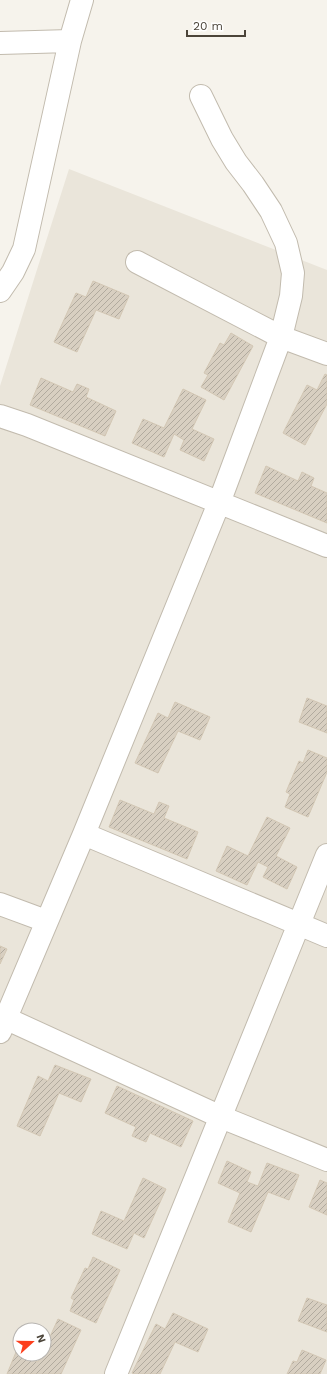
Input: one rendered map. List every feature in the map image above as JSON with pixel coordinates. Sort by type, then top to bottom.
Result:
[{"type":"street","points":[[0,291],[13,272],[24,249],[70,41],[82,0]]},
{"type":"street","points":[[0,43],[70,41]]},
{"type":"street","points":[[201,96],[222,139],[236,162],[271,211],[286,244],[293,273],[291,296],[281,337],[219,503],[84,834],[3,1025],[327,1160]]},
{"type":"street","points":[[137,262],[281,337],[327,354]]},
{"type":"street","points":[[0,416],[27,425],[327,546]]},
{"type":"street","points":[[84,834],[327,936]]},
{"type":"street","points":[[116,1374],[327,855]]},
{"type":"street","points":[[0,904],[46,922]]},
{"type":"shaded area","points":[[69,169],[327,270],[327,1374],[0,1374],[0,386]]},
{"type":"building","points":[[93,281],[129,296],[119,319],[96,310],[77,352],[54,342],[76,293],[86,297]]},
{"type":"building","points":[[231,333],[253,346],[224,400],[201,387],[208,375],[204,373],[220,343],[224,345]]},
{"type":"building","points":[[325,374],[327,375],[327,404],[305,445],[283,433],[307,385],[317,390]]},
{"type":"building","points":[[41,378],[73,392],[77,384],[89,389],[86,397],[116,411],[105,436],[30,405]]},
{"type":"building","points":[[183,389],[206,400],[192,429],[214,439],[204,461],[180,450],[184,440],[174,434],[164,457],[132,443],[143,419],[164,428]]},
{"type":"building","points":[[266,466],[298,481],[302,472],[314,478],[311,486],[327,493],[327,523],[255,493]]},
{"type":"building","points":[[307,698],[327,706],[327,733],[299,722]]},
{"type":"building","points":[[175,702],[210,717],[200,740],[178,731],[158,773],[135,763],[158,713],[168,718]]},
{"type":"building","points":[[308,750],[327,758],[327,772],[308,817],[285,807],[290,794],[286,792],[299,761],[303,763]]},
{"type":"building","points":[[120,800],[154,814],[159,802],[169,806],[164,818],[198,832],[187,859],[109,827]]},
{"type":"building","points":[[267,817],[290,828],[276,856],[297,867],[287,889],[263,877],[268,867],[258,862],[247,885],[216,871],[227,846],[248,856]]},
{"type":"building","points":[[0,946],[7,949],[0,964]]},
{"type":"building","points":[[55,1065],[91,1079],[81,1102],[59,1093],[40,1136],[17,1126],[38,1076],[48,1081]]},
{"type":"building","points":[[117,1086],[193,1121],[181,1147],[150,1133],[146,1142],[132,1136],[136,1127],[105,1113]]},
{"type":"building","points":[[227,1161],[251,1172],[247,1182],[258,1186],[267,1163],[299,1175],[289,1200],[268,1192],[251,1232],[228,1222],[240,1193],[218,1183]]},
{"type":"building","points":[[143,1178],[166,1189],[144,1238],[134,1233],[127,1249],[92,1234],[101,1211],[124,1221]]},
{"type":"building","points":[[320,1180],[327,1183],[327,1215],[309,1207]]},
{"type":"building","points":[[93,1257],[120,1270],[96,1323],[70,1311],[74,1300],[71,1298],[85,1268],[88,1269]]},
{"type":"building","points":[[307,1298],[327,1305],[327,1332],[298,1321]]},
{"type":"building","points":[[173,1313],[208,1329],[198,1352],[175,1342],[160,1374],[132,1373],[156,1324],[165,1329]]},
{"type":"building","points":[[58,1319],[81,1330],[61,1374],[7,1374],[12,1362],[52,1362],[52,1332]]},
{"type":"building","points":[[302,1350],[326,1360],[320,1374],[287,1374],[293,1361],[297,1362]]}]
